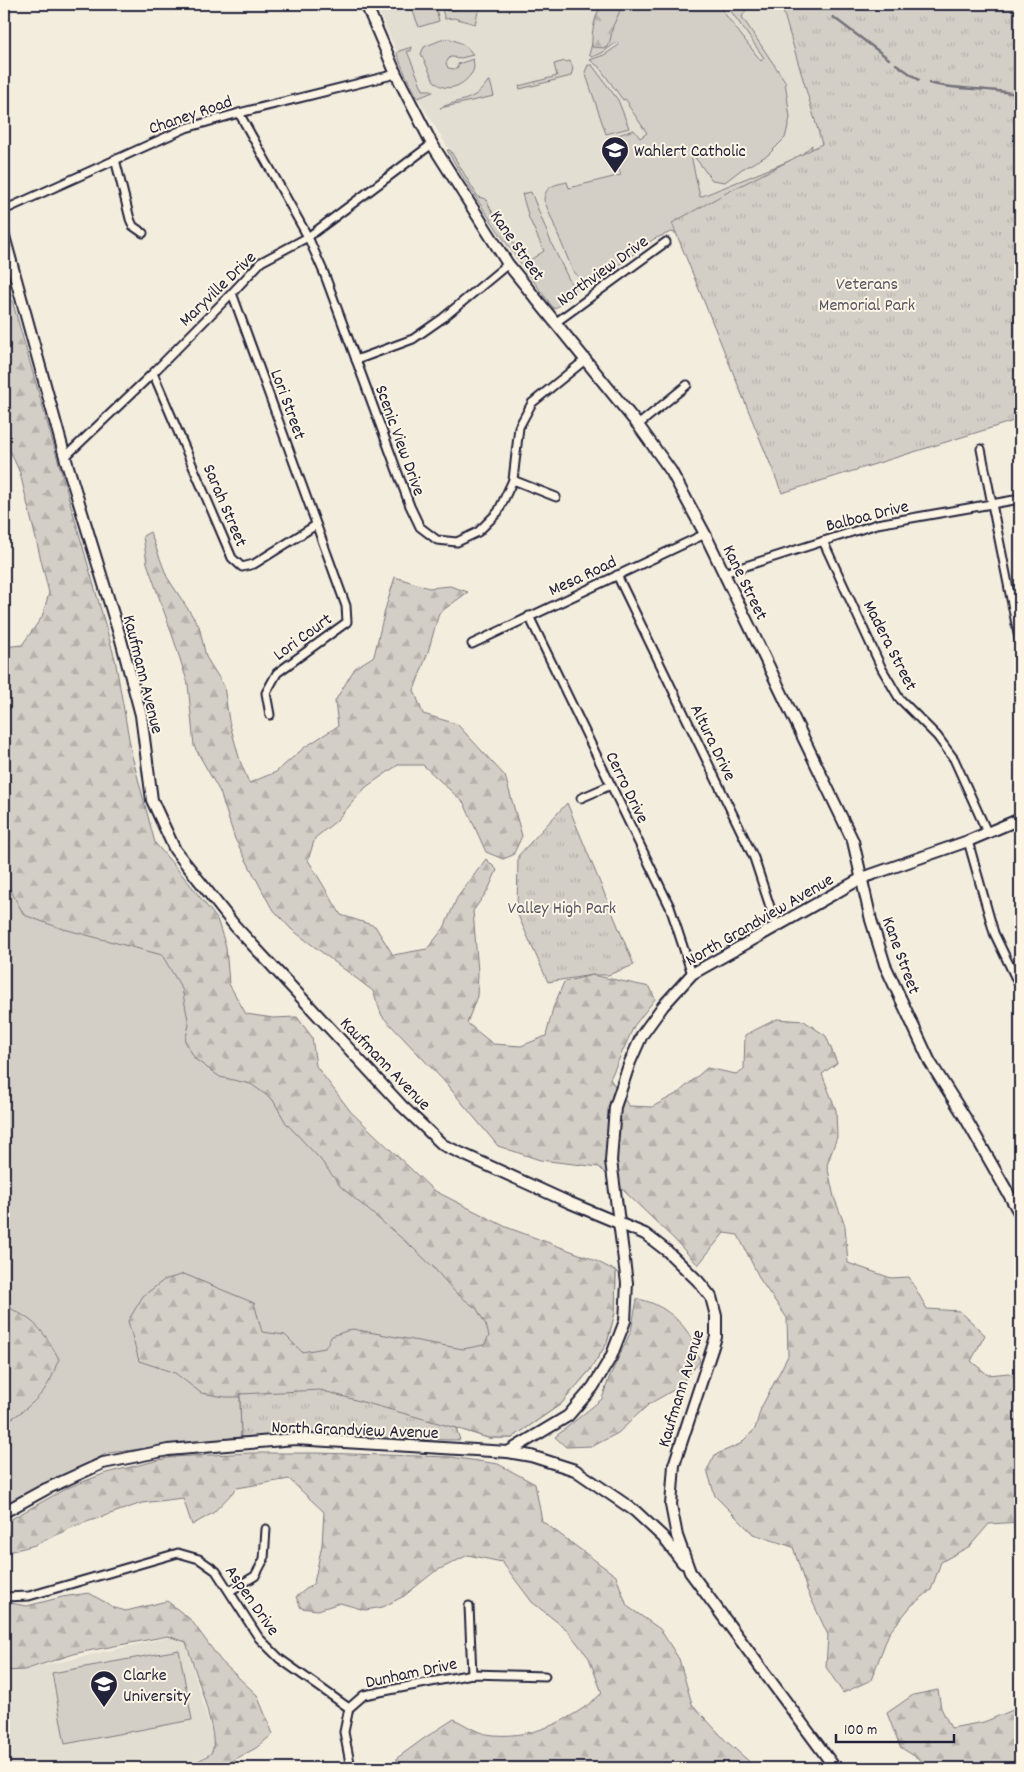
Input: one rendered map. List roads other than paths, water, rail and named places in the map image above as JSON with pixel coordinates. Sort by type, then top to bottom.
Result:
[{"type":"street","name":"Kane Street","points":[[366,4],[396,74],[432,144],[508,264],[638,426],[671,471],[705,534],[853,840],[871,920],[884,965],[910,1021],[930,1062],[966,1119],[1020,1214]]},
{"type":"street","name":"Chaney Road","points":[[4,210],[186,128],[396,74]]},
{"type":"street","name":"Scenic View Drive","points":[[239,113],[308,237],[324,273],[410,506],[420,527],[431,536],[437,540],[457,542],[478,532],[498,512],[513,480],[520,427],[532,403],[585,360]]},
{"type":"street","name":"Maryville Drive","points":[[65,458],[261,262],[308,237],[432,144]]},
{"type":"street","points":[[115,159],[130,219],[133,226],[143,233]]},
{"type":"street","name":"Kaufmann Avenue","points":[[4,236],[65,458],[121,640],[141,715],[152,800],[174,850],[235,926],[401,1105],[444,1145],[645,1234],[686,1269],[711,1297],[716,1316],[716,1337],[674,1465],[672,1505],[677,1536],[690,1572],[835,1768]]},
{"type":"street","name":"Northview Drive","points":[[556,323],[666,242]]},
{"type":"street","points":[[356,360],[413,339],[443,318],[508,264]]},
{"type":"street","name":"Lori Street","points":[[232,293],[316,525]]},
{"type":"street","name":"Sarah Street","points":[[153,372],[232,558],[242,568],[254,564],[316,525]]},
{"type":"street","points":[[638,426],[687,385]]},
{"type":"street","points":[[980,449],[993,504],[1020,644]]},
{"type":"street","points":[[513,480],[556,497]]},
{"type":"street","name":"Balboa Drive","points":[[724,573],[878,524],[1020,499]]},
{"type":"street","name":"Lori Court","points":[[270,715],[266,693],[277,673],[347,622],[346,606],[316,525]]},
{"type":"street","name":"Mesa Road","points":[[472,644],[705,534]]},
{"type":"street","name":"Madera Street","points":[[823,541],[882,669],[898,698],[937,736],[954,759],[987,832]]},
{"type":"street","name":"Altura Drive","points":[[617,575],[754,858],[776,926]]},
{"type":"street","name":"Cerro Drive","points":[[529,616],[670,908],[692,974]]},
{"type":"street","points":[[580,798],[611,785]]},
{"type":"street","name":"North Grandview Avenue","points":[[508,1452],[568,1416],[593,1387],[611,1357],[625,1322],[627,1283],[611,1161],[615,1107],[630,1062],[642,1034],[663,1006],[692,974],[862,878],[968,841],[1020,819]]},
{"type":"street","points":[[968,841],[994,933],[1018,977],[1020,987]]},
{"type":"street","name":"North Grandview Avenue","points":[[4,1512],[46,1489],[103,1463],[168,1450],[295,1439],[508,1452],[531,1456],[575,1470],[606,1490],[635,1511],[663,1537],[690,1572]]},
{"type":"street","points":[[230,1591],[255,1576],[264,1559],[266,1530]]},
{"type":"street","name":"Aspen Drive","points":[[4,1597],[29,1596],[178,1553],[199,1559],[216,1571],[258,1638],[280,1659],[349,1708]]},
{"type":"street","points":[[469,1606],[472,1674]]},
{"type":"street","name":"Dunham Drive","points":[[351,1768],[344,1732],[349,1708],[364,1695],[472,1674],[545,1676]]},
{"type":"waterway","points":[[833,17],[889,59]]},
{"type":"waterway","points":[[896,64],[919,80]]},
{"type":"waterway","points":[[929,83],[1020,95]]},
{"type":"place","name":"Wahlert Catholic","points":[[615,174]]},
{"type":"place","name":"Clarke University","points":[[104,1708]]},
{"type":"park label","name":"Veterans Memorial Park","points":[[867,293]]},
{"type":"park label","name":"Valley High Park","points":[[562,907]]}]
